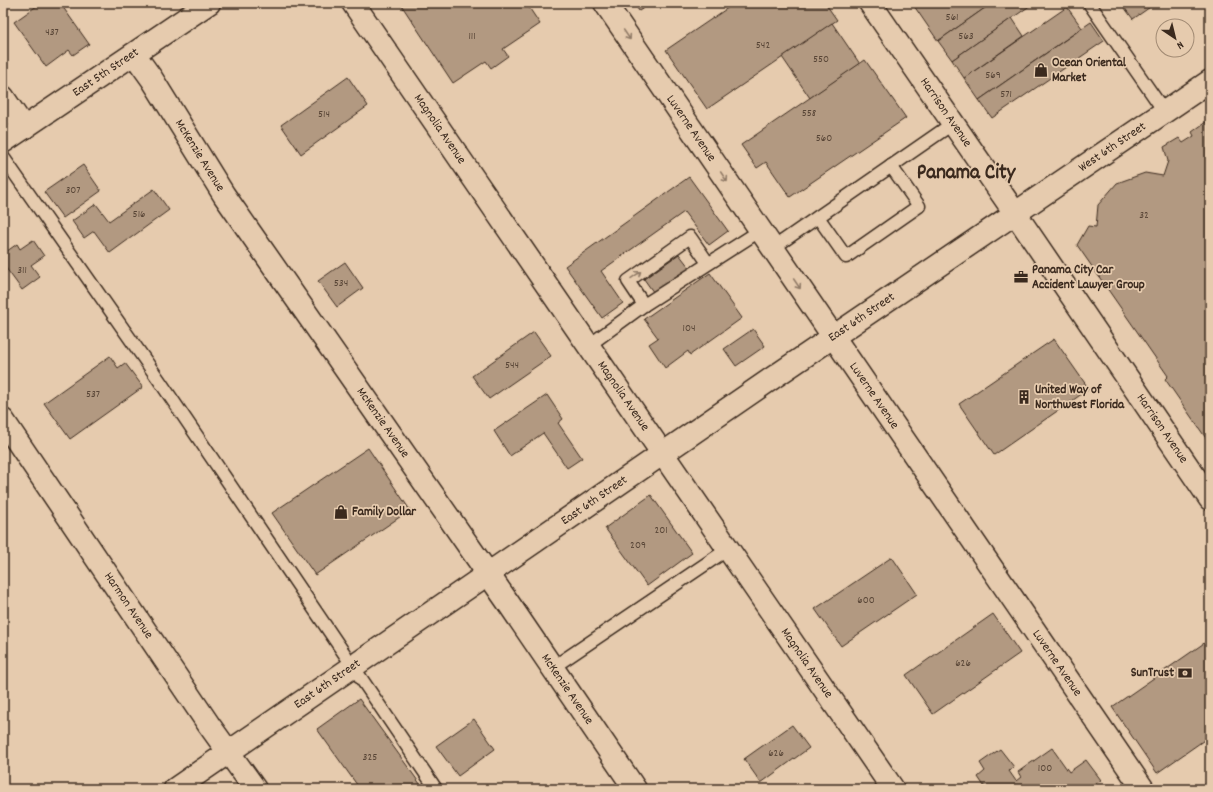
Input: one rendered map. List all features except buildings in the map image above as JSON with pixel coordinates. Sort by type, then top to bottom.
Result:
[{"type":"street","name":"East 5th Street","points":[[3,142],[210,3]]},
{"type":"street","name":"Magnolia Avenue","points":[[353,3],[893,789]]},
{"type":"street","name":"Luverne Avenue","points":[[605,3],[1143,789]]},
{"type":"street","name":"Harrison Avenue","points":[[870,3],[1210,499]]},
{"type":"street","name":"McKenzie Avenue","points":[[134,54],[152,79],[224,195],[635,789]]},
{"type":"street","name":"West 6th Street","points":[[1015,213],[1210,81]]},
{"type":"street","points":[[3,97],[24,128]]},
{"type":"street","name":"East 6th Street","points":[[175,789],[1015,213]]},
{"type":"street","name":"Harmon Avenue","points":[[3,420],[209,725],[255,789]]},
{"type":"lane","points":[[1089,3],[1164,112]]},
{"type":"lane","points":[[773,248],[952,124]]},
{"type":"lane","points":[[3,157],[155,373],[436,789]]},
{"type":"lane","points":[[818,217],[846,257],[852,253],[919,206],[891,166]]},
{"type":"lane","points":[[588,346],[644,305],[761,230]]},
{"type":"lane","points":[[644,305],[628,281],[690,237],[708,263]]},
{"type":"lane","points":[[552,668],[728,549]]},
{"type":"place","name":"Ocean Oriental Market","points":[[1041,70]]},
{"type":"place","name":"Panama City Car Accident Lawyer Group","points":[[1021,277]]},
{"type":"place","name":"United Way of Northwest Florida","points":[[1024,397]]},
{"type":"place","name":"Family Dollar","points":[[341,512]]},
{"type":"place","name":"SunTrust","points":[[1185,673]]},
{"type":"district","name":"Panama City","points":[[966,174]]}]
